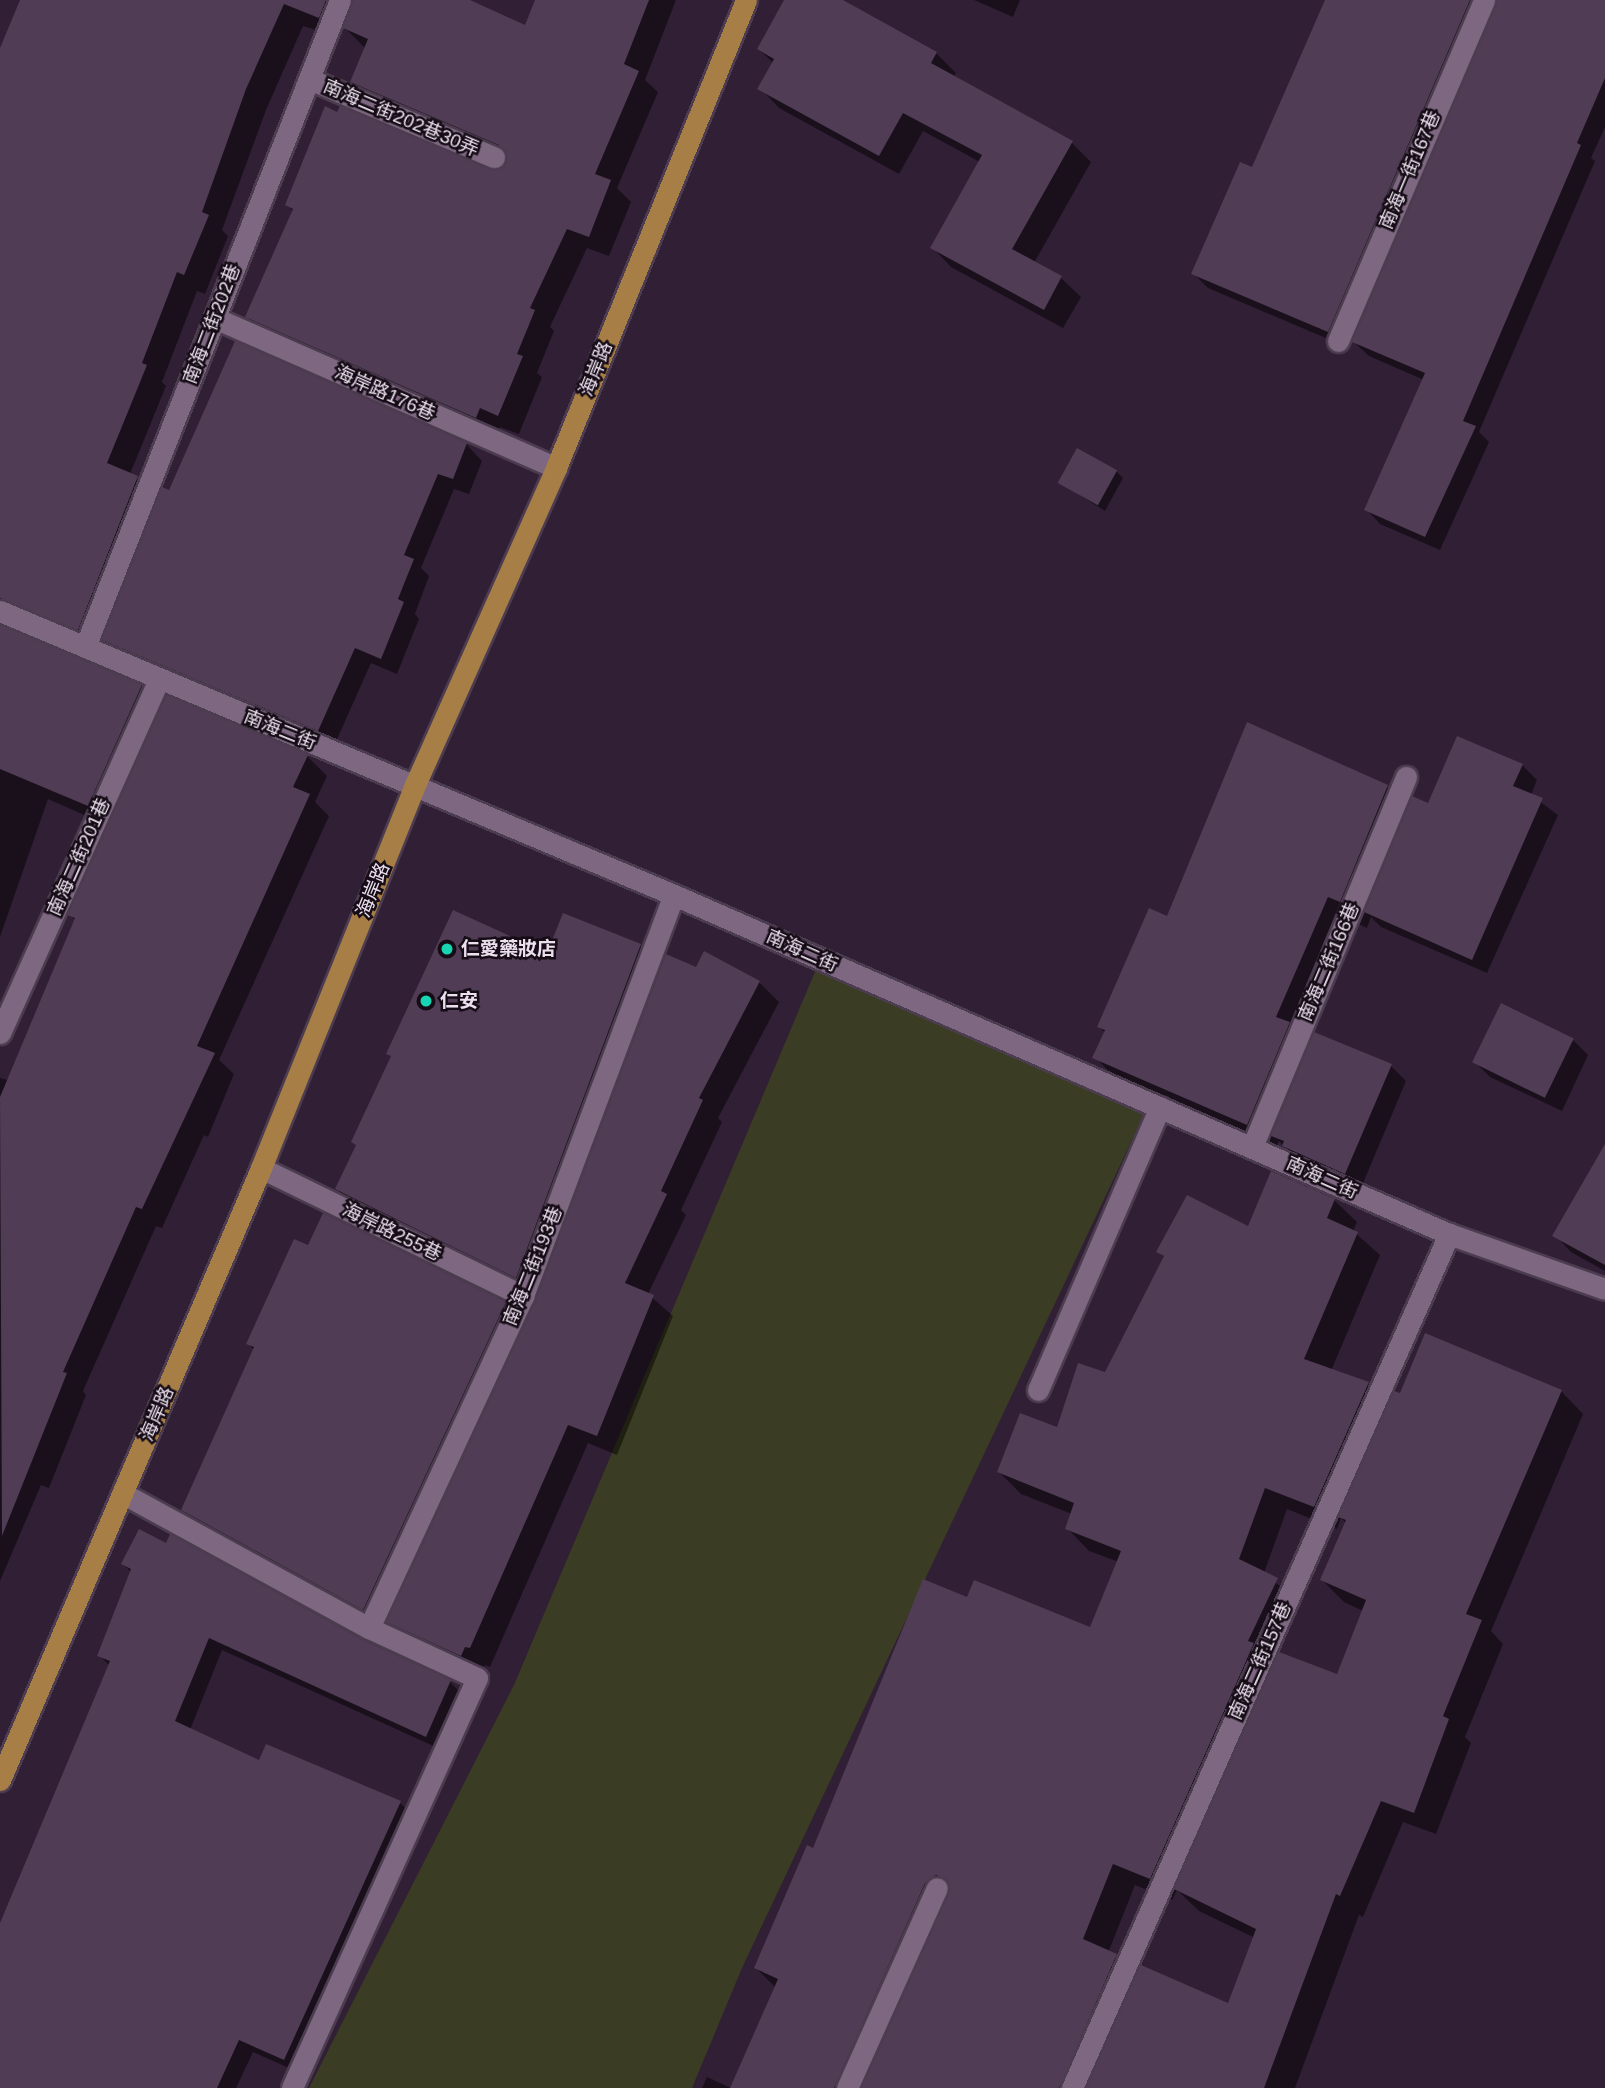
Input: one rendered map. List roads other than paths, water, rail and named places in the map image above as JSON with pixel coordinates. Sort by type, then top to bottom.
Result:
[{"type":"main road","name":"海岸路","points":[[0,1780],[261,1168],[415,785],[556,468],[746,0]]},
{"type":"street","name":"南海二街202巷","points":[[85,647],[340,0]]},
{"type":"street","name":"南海一街167巷","points":[[1338,341],[1484,0]]},
{"type":"street","name":"南海二街202巷30弄","points":[[309,79],[494,157]]},
{"type":"street","name":"海岸路176巷","points":[[215,318],[556,468]]},
{"type":"street","name":"南海二街","points":[[0,611],[158,681],[415,785],[674,895],[1449,1234],[1605,1289]]},
{"type":"street","name":"南海二街201巷","points":[[0,1033],[158,681]]},
{"type":"street","name":"南海二街166巷","points":[[1252,1147],[1406,777]]},
{"type":"street","name":"南海二街193巷","points":[[369,1628],[523,1296],[674,895]]},
{"type":"street","points":[[1038,1390],[1160,1107]]},
{"type":"street","name":"海岸路255巷","points":[[261,1168],[523,1296]]},
{"type":"street","name":"南海二街157巷","points":[[1072,2088],[1449,1234]]},
{"type":"street","points":[[124,1494],[369,1628],[477,1678],[292,2088]]},
{"type":"street","points":[[847,2088],[937,1888]]},
{"type":"place","name":"仁愛藥妝店","points":[[447,949]]},
{"type":"place","name":"仁安","points":[[426,1001]]}]
